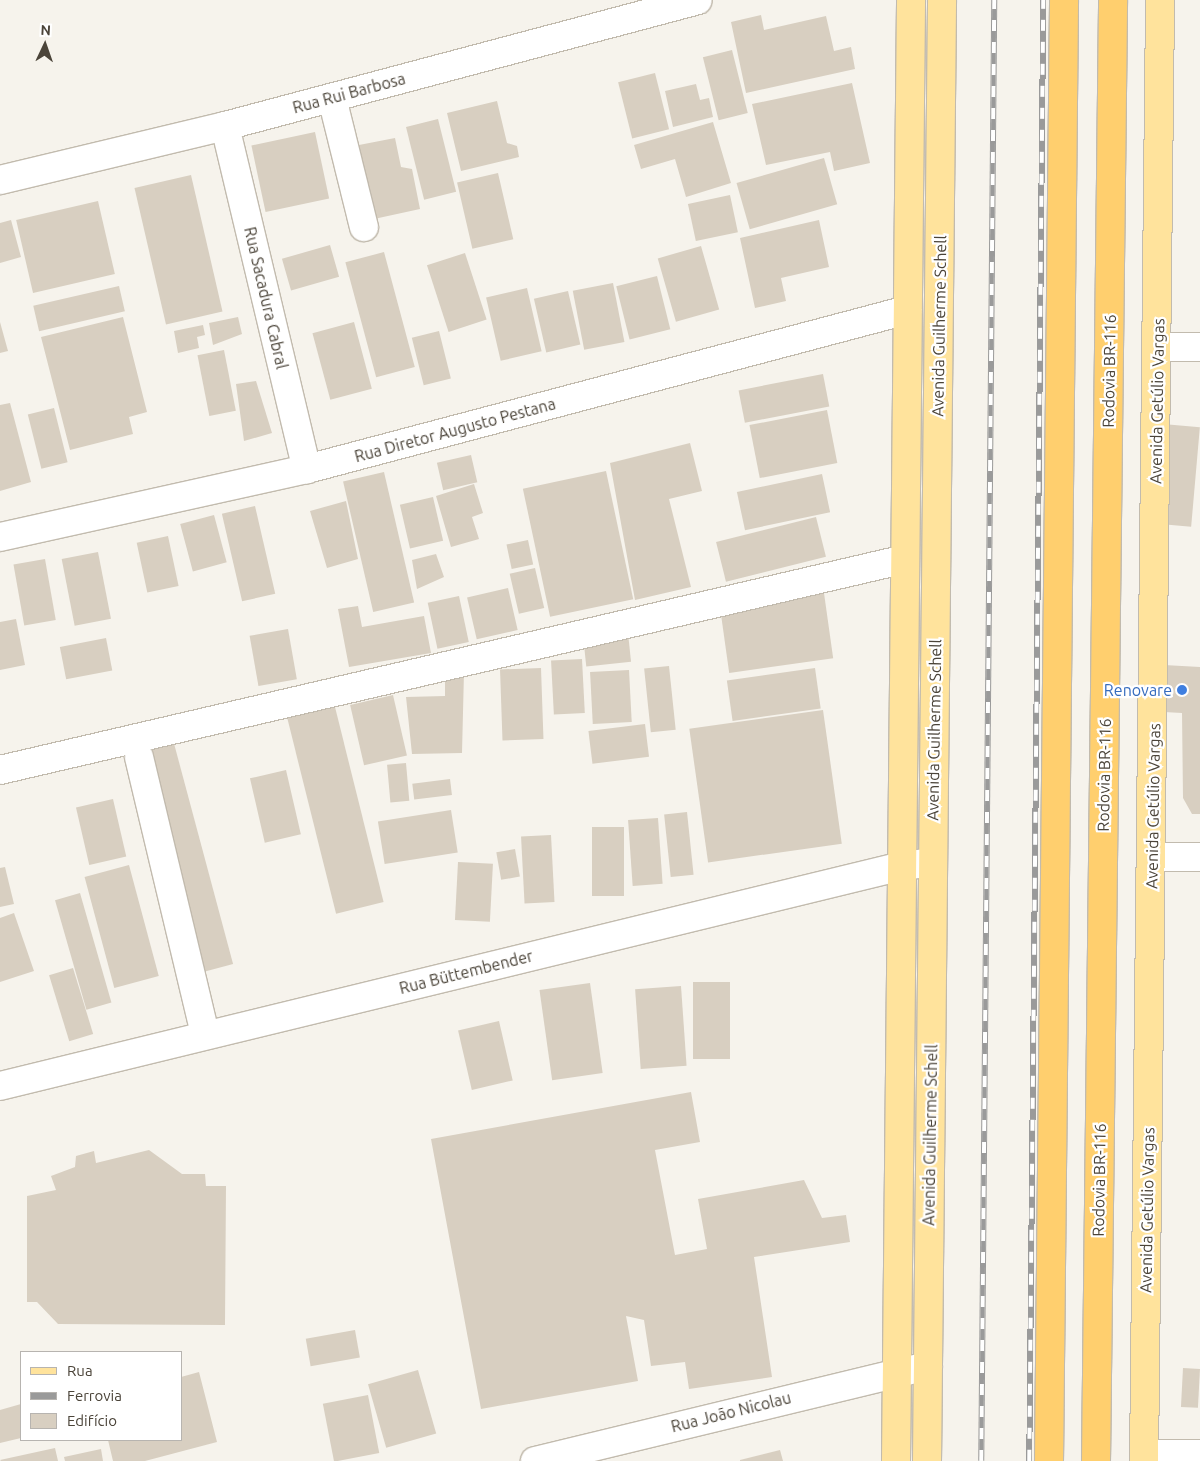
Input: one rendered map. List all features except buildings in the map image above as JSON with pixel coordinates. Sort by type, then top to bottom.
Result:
[{"type":"highway","points":[[1049,1461],[1064,0]]},
{"type":"highway","name":"Rodovia BR-116","points":[[1096,1461],[1113,0]]},
{"type":"main road","name":"Avenida Guilherme Schell","points":[[896,1461],[911,0]]},
{"type":"main road","name":"Avenida Guilherme Schell","points":[[927,1461],[942,0]]},
{"type":"main road","name":"Avenida Getúlio Vargas","points":[[1144,1458],[1160,0]]},
{"type":"street","name":"Rua Rui Barbosa","points":[[0,180],[225,126],[698,0]]},
{"type":"street","points":[[332,98],[364,227]]},
{"type":"street","name":"Rua Sacadura Cabral","points":[[225,126],[307,470]]},
{"type":"street","name":"Rua Diretor Augusto Pestana","points":[[0,537],[307,470],[907,310]]},
{"type":"street","points":[[1157,347],[1200,347]]},
{"type":"street","points":[[0,770],[905,559]]},
{"type":"street","points":[[139,757],[205,1034]]},
{"type":"street","points":[[1152,857],[1200,857]]},
{"type":"street","name":"Rua Büttembender","points":[[0,1086],[205,1034],[902,866],[933,862]]},
{"type":"street","name":"Rua João Nicolau","points":[[536,1461],[897,1371],[928,1366]]},
{"type":"street","points":[[1144,1458],[1200,1454]]},
{"type":"railway","points":[[981,1461],[994,0]]},
{"type":"railway","points":[[1029,1461],[1043,0]]},
{"type":"place","name":"Renovare","points":[[1182,690]]}]
